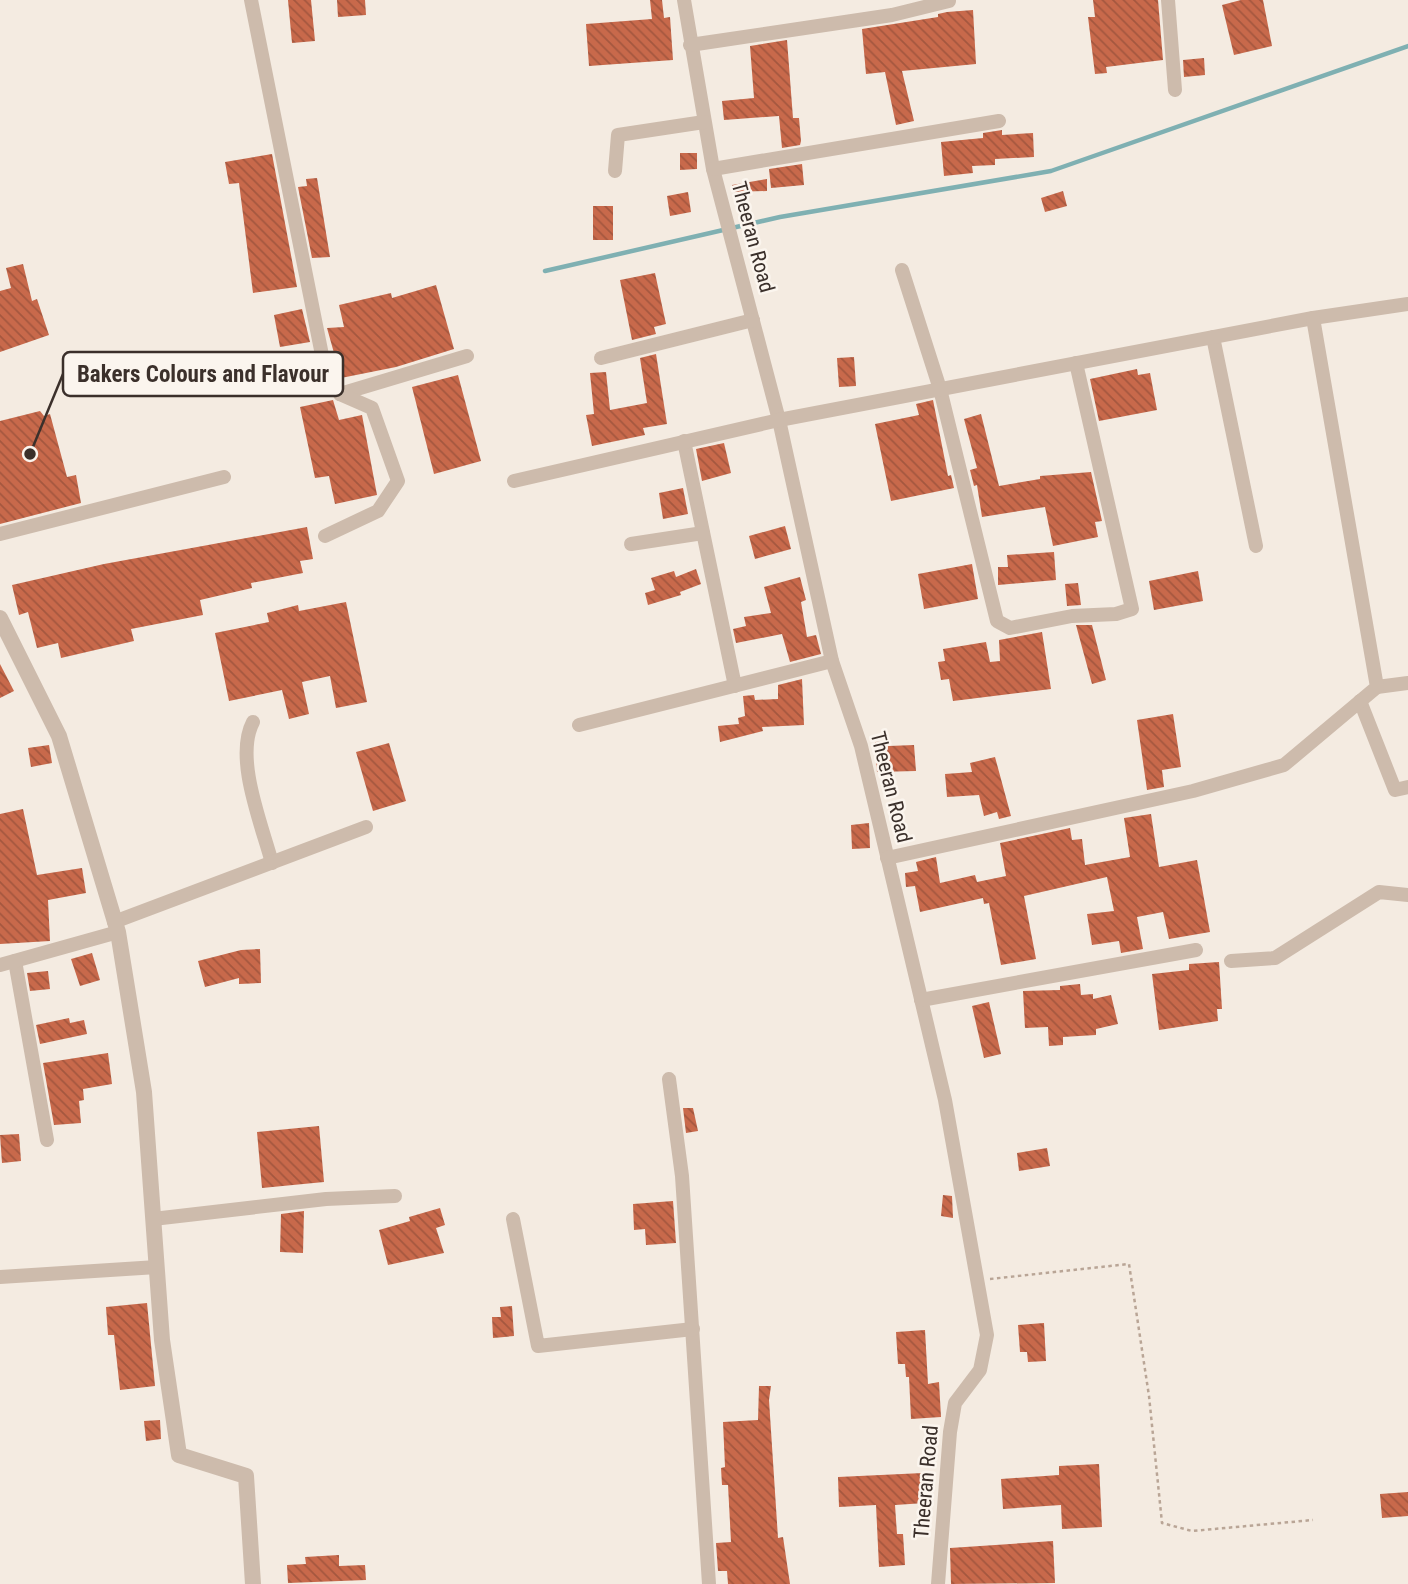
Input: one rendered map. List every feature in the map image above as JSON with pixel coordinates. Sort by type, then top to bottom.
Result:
[{"type":"street","points":[[251,0],[325,370],[340,394],[372,408],[398,481],[378,511],[325,537]]},
{"type":"street","name":"Theeran Road","points":[[684,0],[713,169],[779,420],[832,661],[861,746],[945,1100],[987,1335],[980,1370],[955,1403],[950,1432],[938,1584]]},
{"type":"street","points":[[1168,0],[1175,90]]},
{"type":"street","points":[[690,45],[892,15],[949,1]]},
{"type":"street","points":[[713,169],[999,121]]},
{"type":"street","points":[[615,171],[618,135],[704,122]]},
{"type":"street","points":[[902,270],[940,389],[997,621],[1010,628],[1072,616],[1116,614],[1132,609],[1076,363]]},
{"type":"street","points":[[514,481],[779,420],[1313,318],[1408,304]]},
{"type":"street","points":[[1313,318],[1377,687]]},
{"type":"street","points":[[601,358],[753,320]]},
{"type":"street","points":[[1213,337],[1256,546]]},
{"type":"street","points":[[340,394],[467,356]]},
{"type":"street","points":[[684,441],[735,686]]},
{"type":"street","points":[[0,534],[225,477]]},
{"type":"street","points":[[631,544],[703,533]]},
{"type":"street","points":[[0,618],[59,736],[116,927],[144,1092],[162,1340],[179,1455],[246,1476],[253,1584]]},
{"type":"street","points":[[579,725],[832,661]]},
{"type":"street","points":[[887,858],[1193,791],[1284,765],[1377,687],[1408,683]]},
{"type":"street","points":[[1360,701],[1395,790],[1408,787]]},
{"type":"street","points":[[253,722],[245,747],[248,773],[272,863]]},
{"type":"street","points":[[0,965],[116,927],[366,827]]},
{"type":"street","points":[[1231,961],[1275,958],[1379,892],[1408,895]]},
{"type":"street","points":[[921,1000],[1196,950]]},
{"type":"street","points":[[15,961],[47,1140]]},
{"type":"street","points":[[669,1079],[682,1176],[709,1584]]},
{"type":"street","points":[[153,1219],[326,1199],[395,1196]]},
{"type":"street","points":[[513,1219],[538,1346],[693,1329]]},
{"type":"street","points":[[0,1277],[157,1267]]},
{"type":"path","points":[[977,1280],[1129,1264],[1149,1396],[1162,1523],[1192,1531],[1313,1520]]},
{"type":"building","points":[[288,0],[311,0],[315,41],[292,43]]},
{"type":"building","points":[[337,0],[365,0],[366,15],[338,17]]},
{"type":"building","points":[[650,0],[662,0],[664,18],[670,17],[673,60],[589,66],[586,24],[652,19]]},
{"type":"building","points":[[1093,0],[1158,0],[1163,60],[1106,67],[1107,73],[1095,74],[1088,17],[1095,17]]},
{"type":"building","points":[[1241,0],[1263,0],[1272,46],[1234,55],[1222,5]]},
{"type":"building","points":[[973,10],[976,64],[902,71],[914,121],[896,125],[885,72],[866,74],[862,29],[938,17],[938,14],[947,12]]},
{"type":"building","points":[[787,40],[793,118],[799,118],[801,141],[800,145],[782,148],[779,116],[724,120],[722,101],[754,98],[750,46]]},
{"type":"building","points":[[1204,58],[1205,75],[1184,77],[1183,60]]},
{"type":"building","points":[[1002,130],[1002,135],[1033,133],[1034,157],[995,159],[995,165],[972,166],[973,173],[944,176],[941,142],[983,138],[983,133]]},
{"type":"building","points":[[680,153],[697,153],[697,169],[680,170]]},
{"type":"building","points":[[272,154],[297,287],[253,293],[239,183],[229,184],[225,162]]},
{"type":"building","points":[[802,164],[804,185],[771,188],[769,169]]},
{"type":"building","points":[[317,178],[330,257],[312,258],[298,187],[307,186],[306,179]]},
{"type":"building","points":[[767,179],[767,191],[732,192],[732,185]]},
{"type":"building","points":[[1063,191],[1067,206],[1045,212],[1041,198]]},
{"type":"building","points":[[688,192],[691,212],[670,216],[667,196]]},
{"type":"building","points":[[593,206],[613,206],[613,240],[593,240]]},
{"type":"building","points":[[23,264],[32,301],[37,299],[49,335],[0,352],[0,291],[11,288],[6,268]]},
{"type":"building","points":[[655,273],[666,324],[654,327],[656,334],[632,340],[620,280]]},
{"type":"building","points":[[436,285],[454,349],[396,367],[341,378],[327,328],[344,327],[339,305],[391,293],[392,298]]},
{"type":"building","points":[[302,309],[310,342],[280,347],[274,315]]},
{"type":"building","points":[[656,354],[667,424],[643,428],[645,435],[592,446],[586,415],[594,414],[590,373],[606,372],[610,410],[647,403],[640,358]]},
{"type":"building","points":[[854,357],[856,386],[839,387],[837,358]]},
{"type":"building","points":[[1137,369],[1138,375],[1150,373],[1157,410],[1099,421],[1090,379]]},
{"type":"building","points":[[458,375],[481,461],[434,474],[412,387]]},
{"type":"building","points":[[333,400],[339,420],[362,415],[377,495],[335,504],[329,476],[315,478],[300,407]]},
{"type":"building","points":[[933,400],[948,476],[951,475],[954,488],[891,501],[875,424],[919,415],[916,404]]},
{"type":"building","points":[[40,411],[44,416],[50,414],[67,477],[76,475],[81,503],[0,524],[0,421]]},
{"type":"building","points":[[981,414],[999,486],[1040,479],[1040,476],[1091,472],[1102,521],[1095,522],[1098,537],[1053,546],[1045,507],[982,517],[977,485],[974,486],[970,470],[977,468],[964,419]]},
{"type":"building","points":[[724,443],[731,473],[702,481],[696,449]]},
{"type":"building","points":[[683,488],[688,514],[663,519],[659,493]]},
{"type":"building","points":[[785,526],[791,549],[755,559],[749,536]]},
{"type":"building","points":[[307,527],[313,559],[300,561],[303,573],[251,583],[252,588],[200,600],[203,615],[131,629],[134,641],[61,658],[58,643],[37,648],[28,612],[19,615],[12,585],[104,564]]},
{"type":"building","points":[[1054,552],[1056,580],[998,585],[998,567],[1008,567],[1007,555]]},
{"type":"building","points":[[972,564],[978,599],[924,609],[918,574]]},
{"type":"building","points":[[696,569],[701,584],[680,592],[681,595],[648,605],[645,593],[655,590],[651,578],[674,571],[676,577]]},
{"type":"building","points":[[1198,571],[1203,601],[1154,610],[1149,581]]},
{"type":"building","points":[[800,577],[806,600],[801,602],[807,637],[816,635],[821,654],[790,662],[782,634],[736,643],[733,629],[746,626],[744,617],[771,613],[764,587]]},
{"type":"building","points":[[1078,583],[1081,605],[1067,606],[1065,584]]},
{"type":"building","points":[[346,602],[367,702],[336,708],[330,676],[302,682],[309,714],[289,719],[282,690],[229,701],[215,633],[269,622],[267,613],[298,605],[299,611]]},
{"type":"building","points":[[1076,625],[1092,625],[1106,680],[1092,684]]},
{"type":"building","points":[[1042,632],[1051,689],[953,701],[949,679],[941,680],[938,662],[945,661],[943,649],[986,642],[990,662],[1000,661],[999,640]]},
{"type":"building","points":[[0,664],[14,691],[0,698]]},
{"type":"building","points":[[802,679],[804,725],[762,727],[763,731],[720,742],[718,726],[739,724],[738,718],[745,716],[743,696],[754,695],[755,700],[778,699],[778,685]]},
{"type":"building","points":[[1173,714],[1181,767],[1162,770],[1164,787],[1147,790],[1137,720]]},
{"type":"building","points":[[889,741],[889,746],[914,745],[916,771],[877,772],[875,742]]},
{"type":"building","points":[[389,743],[406,801],[373,811],[356,752]]},
{"type":"building","points":[[49,745],[52,763],[31,767],[28,748]]},
{"type":"building","points":[[995,757],[1011,816],[999,819],[997,812],[984,816],[979,795],[947,797],[945,774],[972,772],[970,763]]},
{"type":"building","points":[[23,809],[37,875],[82,868],[86,893],[48,900],[50,941],[0,944],[0,814]]},
{"type":"building","points":[[1151,814],[1159,867],[1197,860],[1210,932],[1169,939],[1163,912],[1137,917],[1143,949],[1121,953],[1119,941],[1092,945],[1087,914],[1114,911],[1107,877],[1024,896],[1036,959],[1001,965],[989,903],[984,904],[983,898],[920,912],[915,886],[906,887],[905,873],[918,871],[916,862],[936,857],[940,883],[975,875],[977,882],[1006,876],[1000,843],[1070,828],[1072,840],[1082,839],[1085,865],[1130,857],[1124,818]]},
{"type":"building","points":[[869,823],[870,848],[852,849],[851,825]]},
{"type":"building","points":[[260,949],[261,983],[239,984],[239,978],[205,987],[198,961],[241,950]]},
{"type":"building","points":[[92,953],[100,980],[80,986],[71,959]]},
{"type":"building","points":[[1219,962],[1222,1009],[1217,1009],[1218,1021],[1159,1030],[1152,974],[1189,970],[1189,964]]},
{"type":"building","points":[[48,971],[50,989],[30,991],[27,973]]},
{"type":"building","points":[[1080,984],[1081,995],[1093,994],[1093,999],[1111,995],[1118,1024],[1096,1029],[1096,1035],[1063,1037],[1063,1045],[1049,1046],[1048,1027],[1025,1028],[1023,991],[1060,990],[1060,986]]},
{"type":"building","points":[[989,1002],[1001,1054],[984,1058],[972,1006]]},
{"type":"building","points":[[69,1018],[70,1023],[84,1020],[87,1034],[40,1044],[36,1025]]},
{"type":"building","points":[[108,1053],[112,1084],[83,1089],[84,1100],[79,1101],[81,1123],[54,1125],[43,1063]]},
{"type":"building","points":[[683,1108],[693,1108],[698,1131],[686,1133]]},
{"type":"building","points":[[319,1126],[324,1182],[262,1188],[257,1132]]},
{"type":"building","points":[[19,1134],[21,1161],[2,1163],[0,1135]]},
{"type":"building","points":[[1047,1148],[1050,1166],[1019,1171],[1017,1153]]},
{"type":"building","points":[[943,1195],[952,1196],[953,1218],[941,1216]]},
{"type":"building","points":[[673,1201],[676,1243],[646,1245],[645,1229],[634,1230],[633,1204]]},
{"type":"building","points":[[440,1208],[445,1225],[436,1228],[444,1253],[388,1265],[379,1230]]},
{"type":"building","points":[[304,1211],[303,1253],[280,1252],[281,1214]]},
{"type":"building","points":[[147,1303],[155,1386],[120,1390],[114,1335],[108,1335],[106,1307]]},
{"type":"building","points":[[512,1306],[514,1336],[493,1338],[492,1317],[501,1317],[500,1307]]},
{"type":"building","points":[[1044,1323],[1046,1361],[1028,1362],[1027,1352],[1020,1352],[1018,1325]]},
{"type":"building","points":[[925,1330],[928,1384],[939,1382],[941,1417],[911,1419],[909,1377],[906,1377],[905,1364],[898,1364],[896,1332]]},
{"type":"building","points":[[759,1386],[771,1386],[769,1400],[778,1538],[783,1537],[790,1584],[728,1584],[727,1571],[718,1571],[716,1543],[731,1542],[728,1485],[722,1485],[721,1468],[725,1467],[723,1422],[758,1420]]},
{"type":"building","points":[[160,1420],[161,1439],[146,1441],[144,1421]]},
{"type":"building","points":[[1099,1464],[1102,1527],[1062,1529],[1061,1505],[1003,1509],[1001,1479],[1059,1475],[1059,1466]]},
{"type":"building","points":[[923,1473],[925,1503],[895,1505],[897,1534],[903,1534],[905,1565],[879,1567],[876,1505],[839,1507],[838,1477]]},
{"type":"building","points":[[1408,1492],[1408,1516],[1382,1518],[1380,1494]]},
{"type":"building","points":[[1053,1541],[1055,1583],[951,1584],[950,1548]]},
{"type":"building","points":[[339,1555],[339,1566],[365,1565],[366,1580],[288,1583],[287,1565],[306,1564],[305,1557]]},
{"type":"waterway","points":[[545,271],[780,217],[1051,171],[1408,46]]},
{"type":"place","name":"Bakers Colours and Flavour","points":[[30,454]]}]
